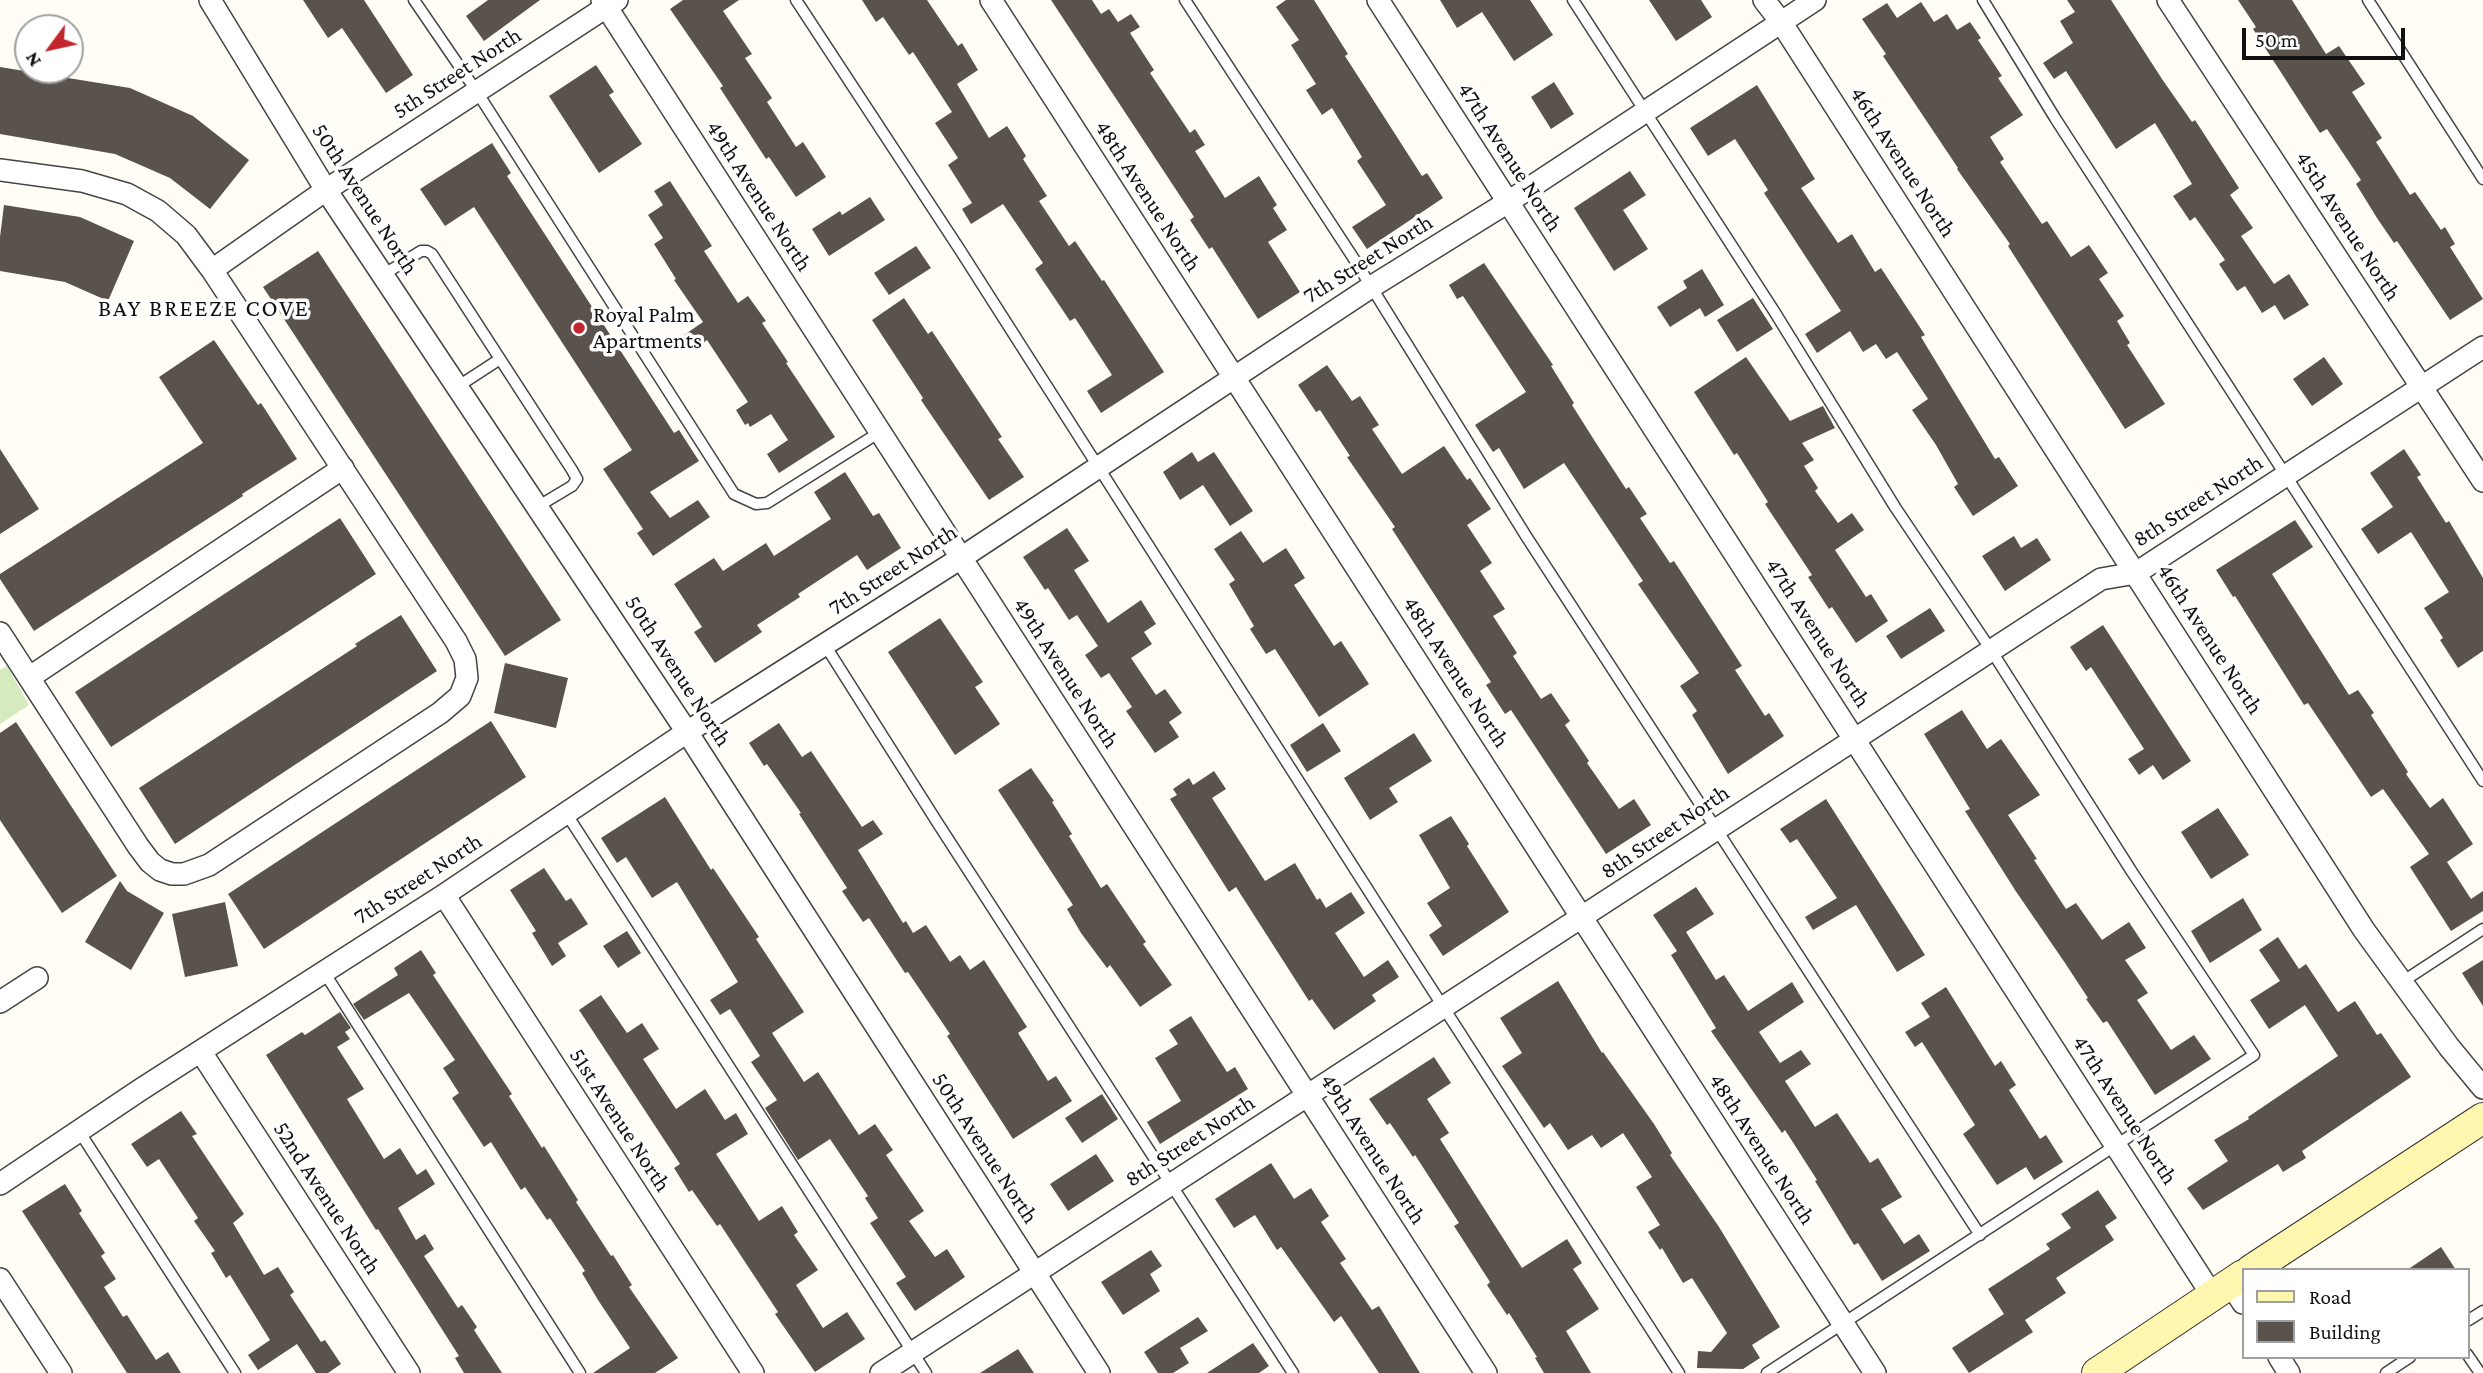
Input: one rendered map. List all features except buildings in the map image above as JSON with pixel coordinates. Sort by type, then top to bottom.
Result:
[{"type":"main road","points":[[2261,1268],[2483,1118]]},
{"type":"main road","points":[[2097,1373],[2236,1285]]},
{"type":"street","name":"50th Avenue North","points":[[209,0],[326,190],[687,732],[1099,1373]]},
{"type":"street","name":"48th Avenue North","points":[[991,0],[1875,1373]]},
{"type":"street","name":"47th Avenue North","points":[[1378,0],[2117,1146],[2236,1285]]},
{"type":"street","name":"46th Avenue North","points":[[1764,0],[1781,22],[2137,573],[2364,930],[2483,1088]]},
{"type":"street","name":"7th Street North","points":[[0,1184],[444,895],[687,732],[961,558],[1371,287],[1508,202],[1815,0]]},
{"type":"street","name":"45th Avenue North","points":[[2168,0],[2483,481]]},
{"type":"street","name":"5th Street North","points":[[212,270],[326,190],[609,2]]},
{"type":"street","name":"49th Avenue North","points":[[609,2],[880,432],[1486,1373]]},
{"type":"street","points":[[0,170],[82,181],[127,194],[158,211],[186,235],[212,270],[456,641],[465,659],[467,678],[460,696],[440,713],[209,865],[184,874],[172,874],[160,870],[150,862],[138,846],[0,633]]},
{"type":"street","name":"8th Street North","points":[[881,1373],[1584,918],[1716,828],[2101,579],[2137,573],[2483,347]]},
{"type":"street","points":[[30,677],[343,468]]},
{"type":"street","name":"51st Avenue North","points":[[444,895],[753,1373]]},
{"type":"street","points":[[0,1002],[37,978]]},
{"type":"street","name":"52nd Avenue North","points":[[201,1052],[409,1373]]},
{"type":"street","points":[[0,1279],[61,1373]]},
{"type":"lane","points":[[414,0],[477,92],[734,494],[756,504],[767,503],[880,432]]},
{"type":"lane","points":[[796,0],[960,250],[1097,468],[1679,1373]]},
{"type":"lane","points":[[1185,0],[1371,287],[1526,536],[1980,1235]]},
{"type":"lane","points":[[1573,0],[1774,311],[1895,507],[2254,1055],[1767,1373]]},
{"type":"lane","points":[[1983,0],[2055,118],[2483,781]]},
{"type":"lane","points":[[2368,0],[2483,179]]},
{"type":"lane","points":[[383,275],[421,251],[432,254],[576,479],[572,486],[537,507]]},
{"type":"lane","points":[[457,387],[500,359]]},
{"type":"lane","points":[[825,645],[1293,1373]]},
{"type":"lane","points":[[566,813],[926,1373]]},
{"type":"lane","points":[[2402,982],[2483,929]]},
{"type":"lane","points":[[324,972],[579,1373]]},
{"type":"lane","points":[[79,1131],[235,1373]]},
{"type":"lane","points":[[2469,1357],[2480,1373]]},
{"type":"lane","points":[[2386,1373],[2407,1359]]},
{"type":"green space","points":[[7,666],[29,705],[0,724],[0,670]]},
{"type":"place","name":"Royal Palm Apartments","points":[[579,328]]},
{"type":"district","name":"BAY BREEZE COVE","points":[[204,309]]}]
